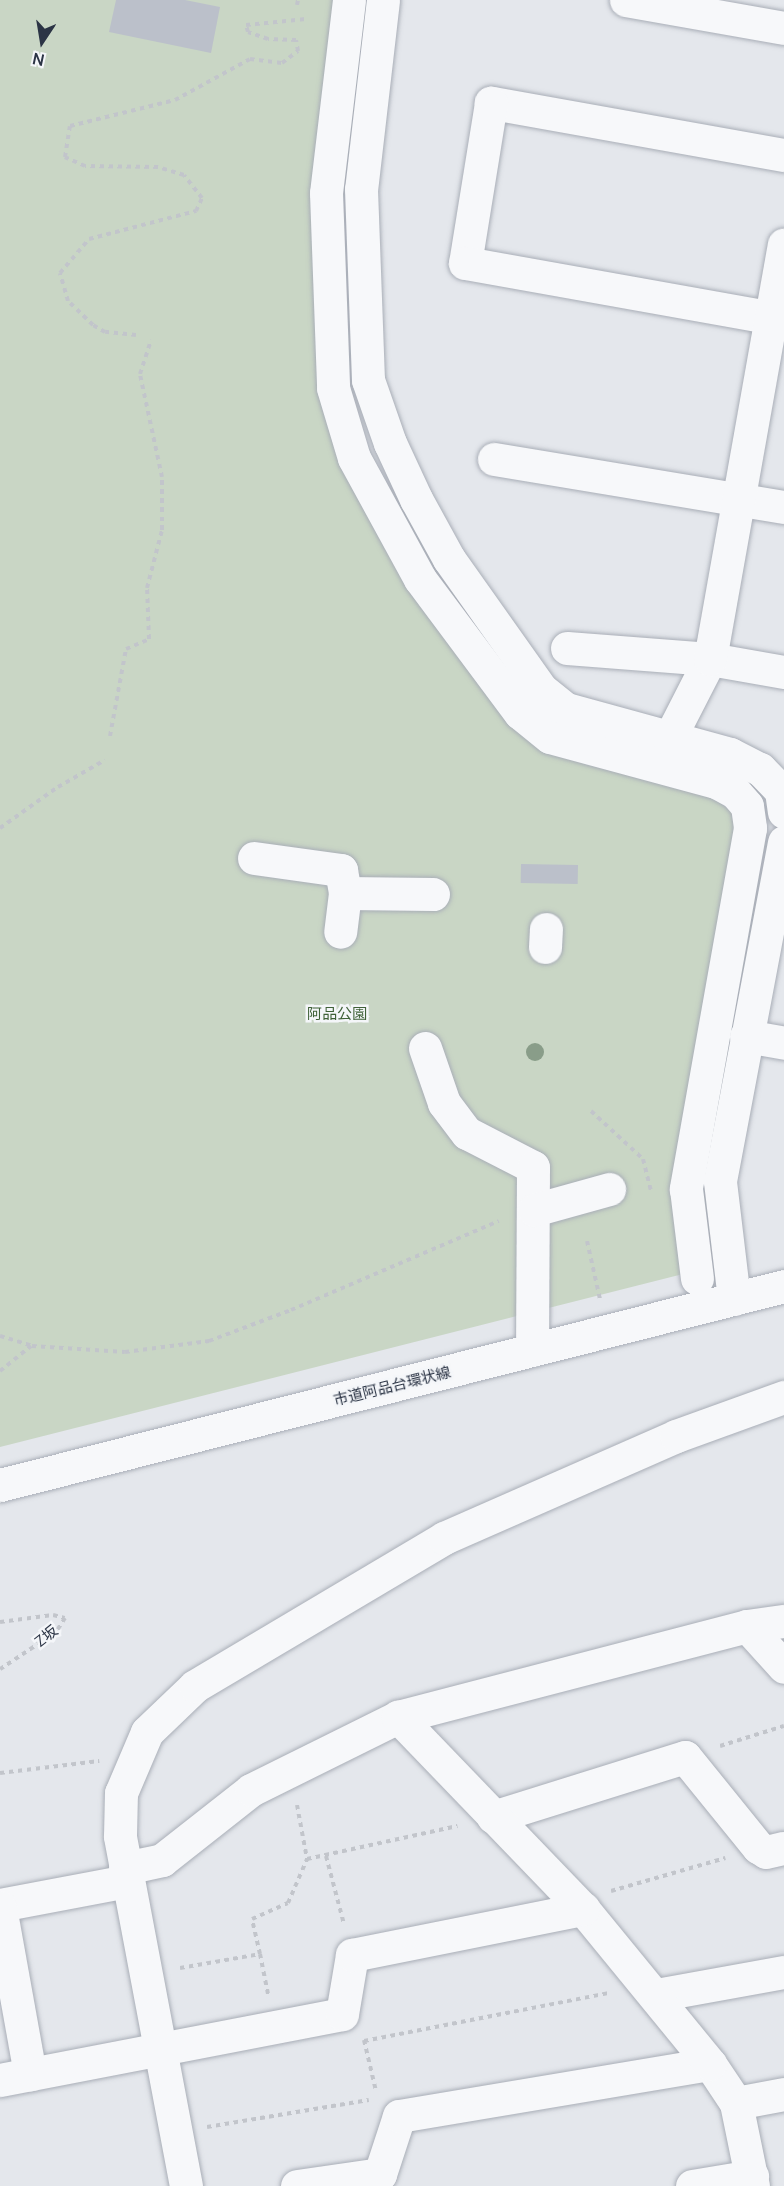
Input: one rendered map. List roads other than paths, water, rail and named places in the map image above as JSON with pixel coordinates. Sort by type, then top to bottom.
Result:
[{"type":"street","points":[[349,0],[326,193],[333,388],[354,458],[420,579],[520,713],[550,737],[716,782],[735,792],[747,806],[750,828],[686,1189],[697,1278]]},
{"type":"street","points":[[382,0],[361,189],[368,380],[390,443],[449,560],[541,689],[566,709],[730,754],[760,770],[781,791],[784,812]]},
{"type":"street","points":[[626,0],[784,28]]},
{"type":"street","points":[[777,319],[465,263],[491,103],[784,155]]},
{"type":"street","points":[[669,739],[710,658],[738,500],[777,319],[784,245]]},
{"type":"street","points":[[494,459],[784,507]]},
{"type":"street","points":[[567,648],[710,658],[784,672]]},
{"type":"street","points":[[734,1299],[720,1181],[746,1035],[783,855]]},
{"type":"street","points":[[254,858],[340,870],[345,892],[340,932]]},
{"type":"street","points":[[345,892],[433,894]]},
{"type":"street","points":[[746,1035],[784,1043]]},
{"type":"street","points":[[425,1048],[444,1103],[466,1132],[533,1167],[532,1350]]},
{"type":"street","points":[[534,1210],[609,1189]]},
{"type":"street","name":"市道阿品台環状線","points":[[0,1485],[784,1286]]},
{"type":"street","points":[[186,2186],[120,1836],[121,1793],[131,1761],[147,1731],[195,1686],[444,1539],[676,1436],[784,1397]]},
{"type":"street","points":[[583,1909],[352,1955],[342,2014],[15,2077],[0,1906],[126,1875],[162,1860],[251,1790],[398,1717],[747,1626],[784,1620]]},
{"type":"street","points":[[747,1626],[784,1667]]},
{"type":"street","points":[[398,1717],[583,1909],[710,2064],[736,2103],[752,2181],[692,2186]]},
{"type":"street","points":[[492,1817],[685,1757],[748,1834],[766,1852],[784,1848]]},
{"type":"street","points":[[652,1991],[784,1972]]},
{"type":"street","points":[[297,2186],[380,2174],[399,2116],[710,2064]]},
{"type":"street","points":[[736,2103],[784,2094]]},
{"type":"park label","name":"阿品公園","points":[[337,1014]]}]
